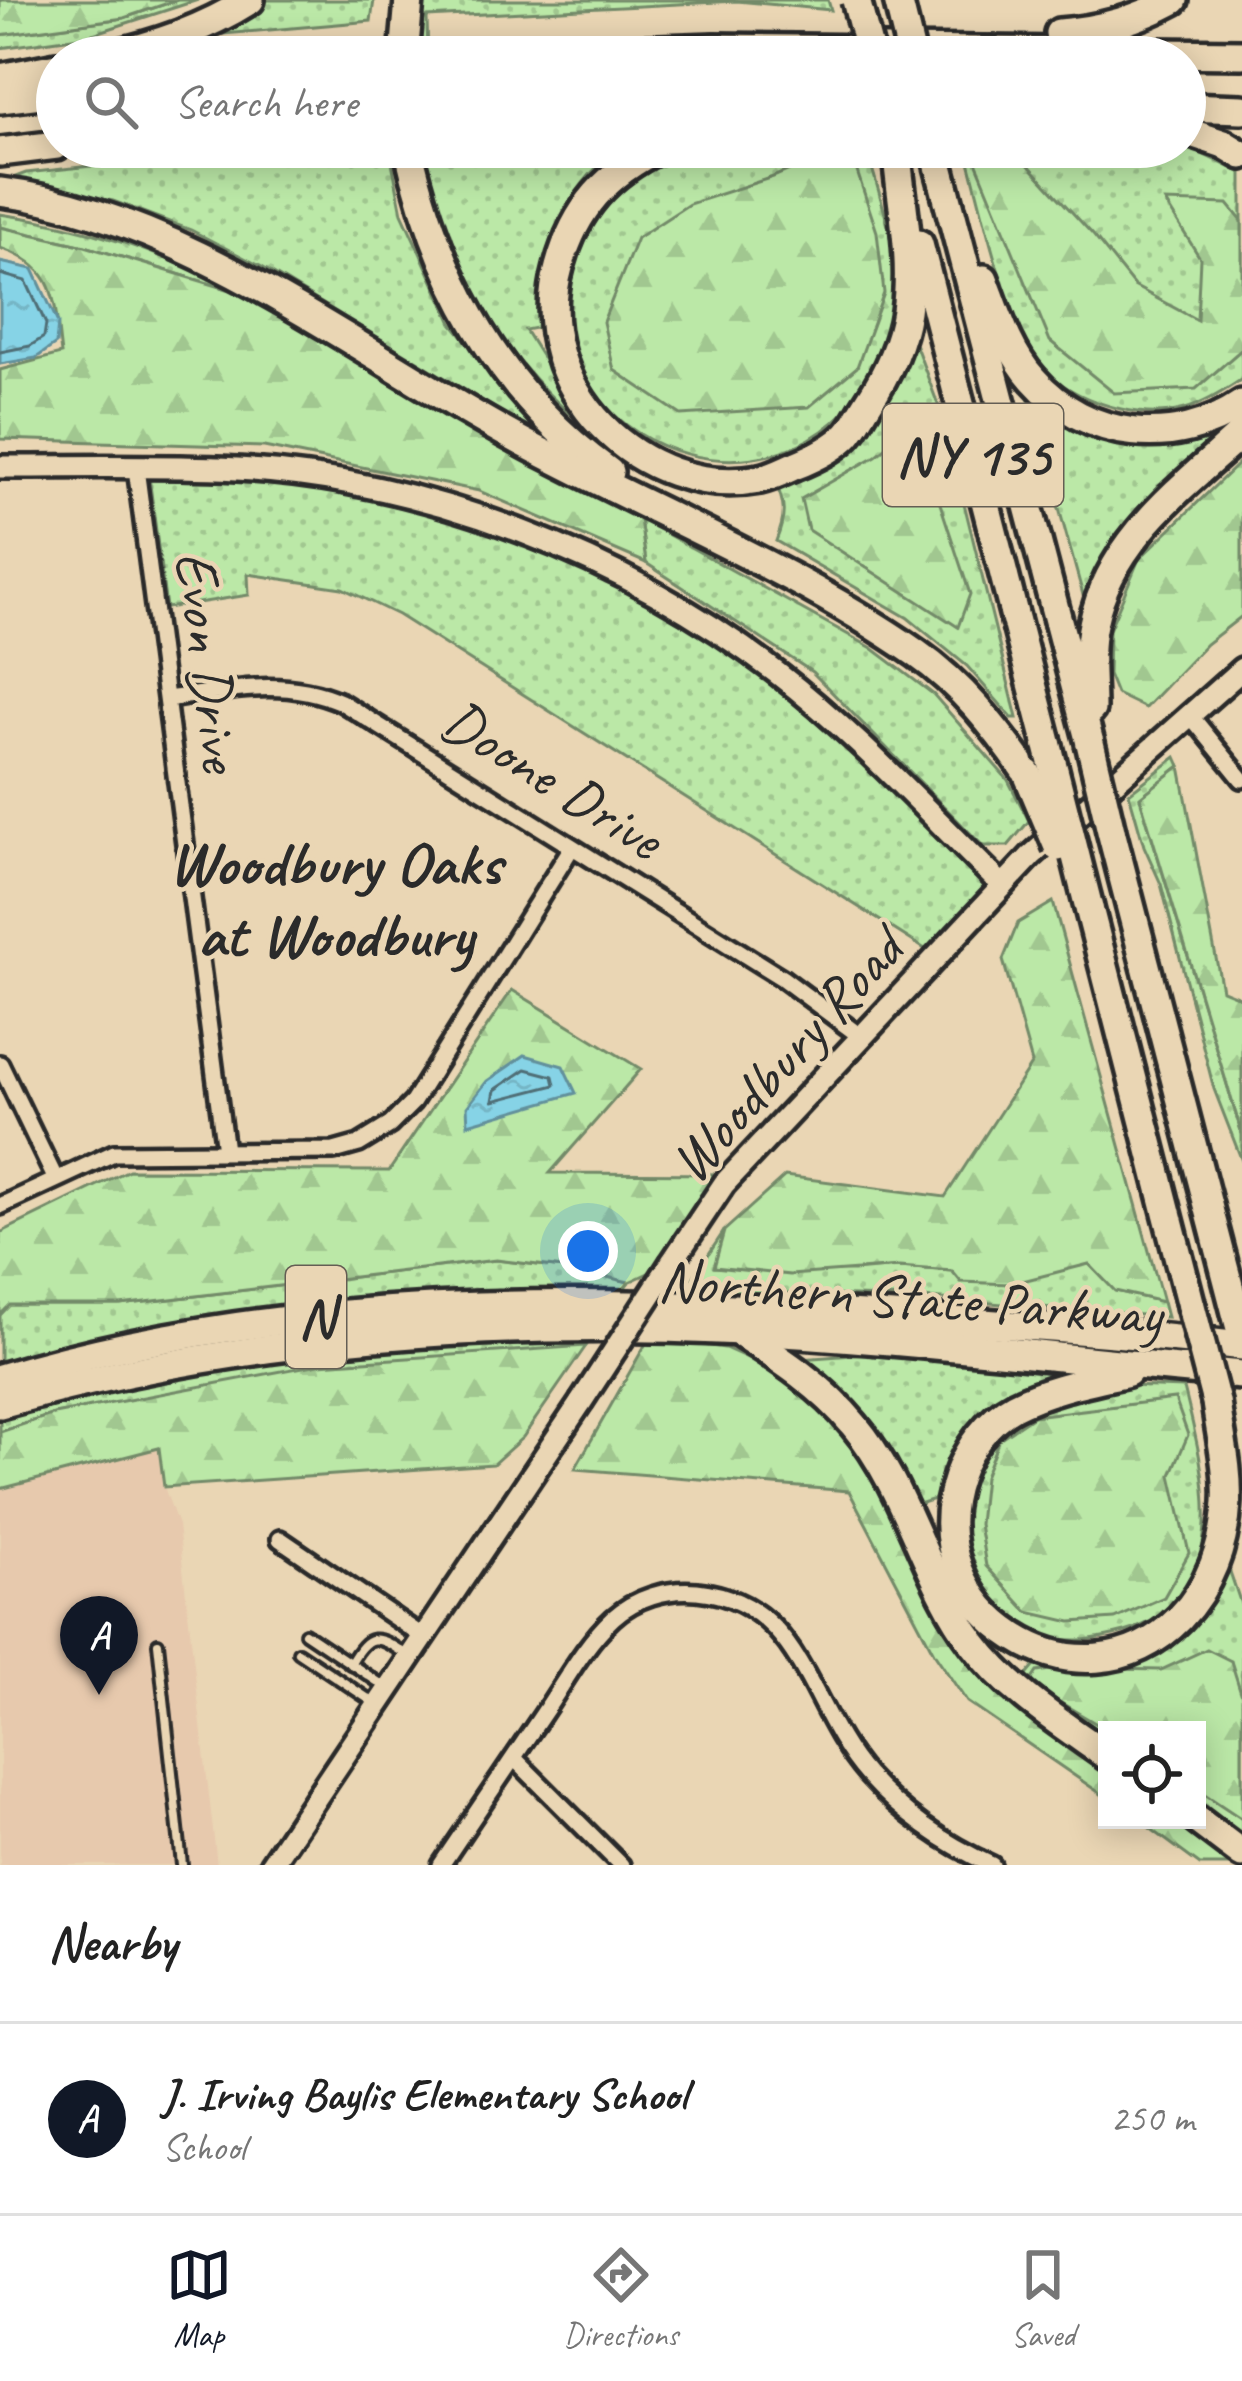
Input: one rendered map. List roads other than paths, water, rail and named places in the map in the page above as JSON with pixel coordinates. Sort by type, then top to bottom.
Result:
[{"type":"highway","points":[[179,36],[250,0]]},
{"type":"highway","points":[[406,36],[409,0]]},
{"type":"highway","points":[[856,0],[864,36]]},
{"type":"highway","points":[[898,0],[907,36]]},
{"type":"highway","points":[[1040,36],[1094,31],[1145,16],[1174,0]]},
{"type":"highway","points":[[1206,53],[1242,53]]},
{"type":"highway","points":[[0,78],[36,71]]},
{"type":"highway","points":[[0,99],[36,95]]},
{"type":"highway","points":[[1206,108],[1242,109]]},
{"type":"highway","points":[[1206,138],[1242,155]]},
{"type":"highway","points":[[0,152],[36,148]]},
{"type":"highway","points":[[413,168],[444,267],[472,324],[506,375],[580,452],[692,526]]},
{"type":"highway","points":[[623,168],[592,197],[567,237],[554,284],[554,335],[567,379],[592,418],[628,451],[668,472],[716,481],[761,479],[810,460],[848,434],[887,374],[906,313],[909,279],[897,168]]},
{"type":"highway","name":"NY 135","points":[[899,168],[1048,746],[1083,913]]},
{"type":"highway","name":"NY 135","points":[[939,168],[1242,1336]]},
{"type":"highway","points":[[941,168],[1008,341],[1033,379],[1073,413],[1122,432],[1170,434],[1217,421],[1242,404]]},
{"type":"highway","points":[[0,192],[89,210],[202,257],[544,454],[692,526],[919,655],[995,727],[1027,773],[1083,913],[1141,1111],[1242,1504]]},
{"type":"highway","points":[[1090,743],[1092,627],[1105,583],[1128,544],[1160,508],[1242,434]]},
{"type":"highway","points":[[1233,1294],[1242,1237]]},
{"type":"highway","name":"Northern State Parkway","points":[[0,1378],[130,1346],[264,1323],[411,1306],[739,1307],[1242,1346]]},
{"type":"highway","name":"Northern State Parkway","points":[[0,1404],[202,1358],[311,1342],[469,1330],[736,1330],[1242,1375]]},
{"type":"highway","points":[[736,1330],[797,1370],[856,1427],[882,1468],[957,1618],[992,1666],[1017,1691],[1098,1750]]},
{"type":"highway","points":[[1151,1367],[1066,1386],[1012,1408],[981,1435],[963,1463],[952,1493],[948,1530],[952,1549],[970,1594],[1006,1634],[1050,1654],[1111,1655],[1162,1635],[1192,1606],[1213,1566],[1228,1499],[1216,1402]]},
{"type":"highway","points":[[1206,1827],[1242,1854]]},
{"type":"main road","points":[[0,467],[239,469],[339,482],[452,509],[571,553],[656,595],[776,672],[841,725],[1003,886]]},
{"type":"main road","name":"Woodbury Road","points":[[271,1865],[724,1184],[1003,886],[1242,669]]},
{"type":"street","name":"Evon Drive","points":[[136,468],[225,1151]]},
{"type":"street","name":"Doone Drive","points":[[167,700],[270,685],[325,695],[782,979],[860,1036]]},
{"type":"street","points":[[1190,715],[1242,779]]},
{"type":"street","points":[[0,1206],[114,1153],[334,1151],[359,1144],[391,1125],[428,1079],[572,848]]},
{"type":"street","points":[[0,1064],[55,1178]]},
{"type":"street","points":[[280,1539],[425,1638]]},
{"type":"street","points":[[441,1865],[591,1642],[614,1617],[662,1592],[720,1594],[746,1603],[789,1642],[846,1748],[902,1810],[942,1840],[992,1865]]},
{"type":"street","points":[[514,1758],[621,1865]]},
{"type":"lane","points":[[305,1633],[350,1664],[384,1698]]},
{"type":"lane","points":[[350,1664],[361,1645],[374,1638],[411,1658]]},
{"type":"lane","points":[[158,1643],[182,1865]]},
{"type":"lane","points":[[298,1652],[384,1698]]},
{"type":"water","points":[[0,262],[33,269],[58,323],[56,344],[36,358],[0,364]]},
{"type":"water","points":[[525,1055],[563,1066],[576,1093],[468,1124],[467,1107],[487,1081]]},
{"type":"place","name":"J. Irving Baylis Elementary School","points":[[99,1695]]},
{"type":"district","name":"Woodbury Oaks at Woodbury","points":[[335,898]]}]
